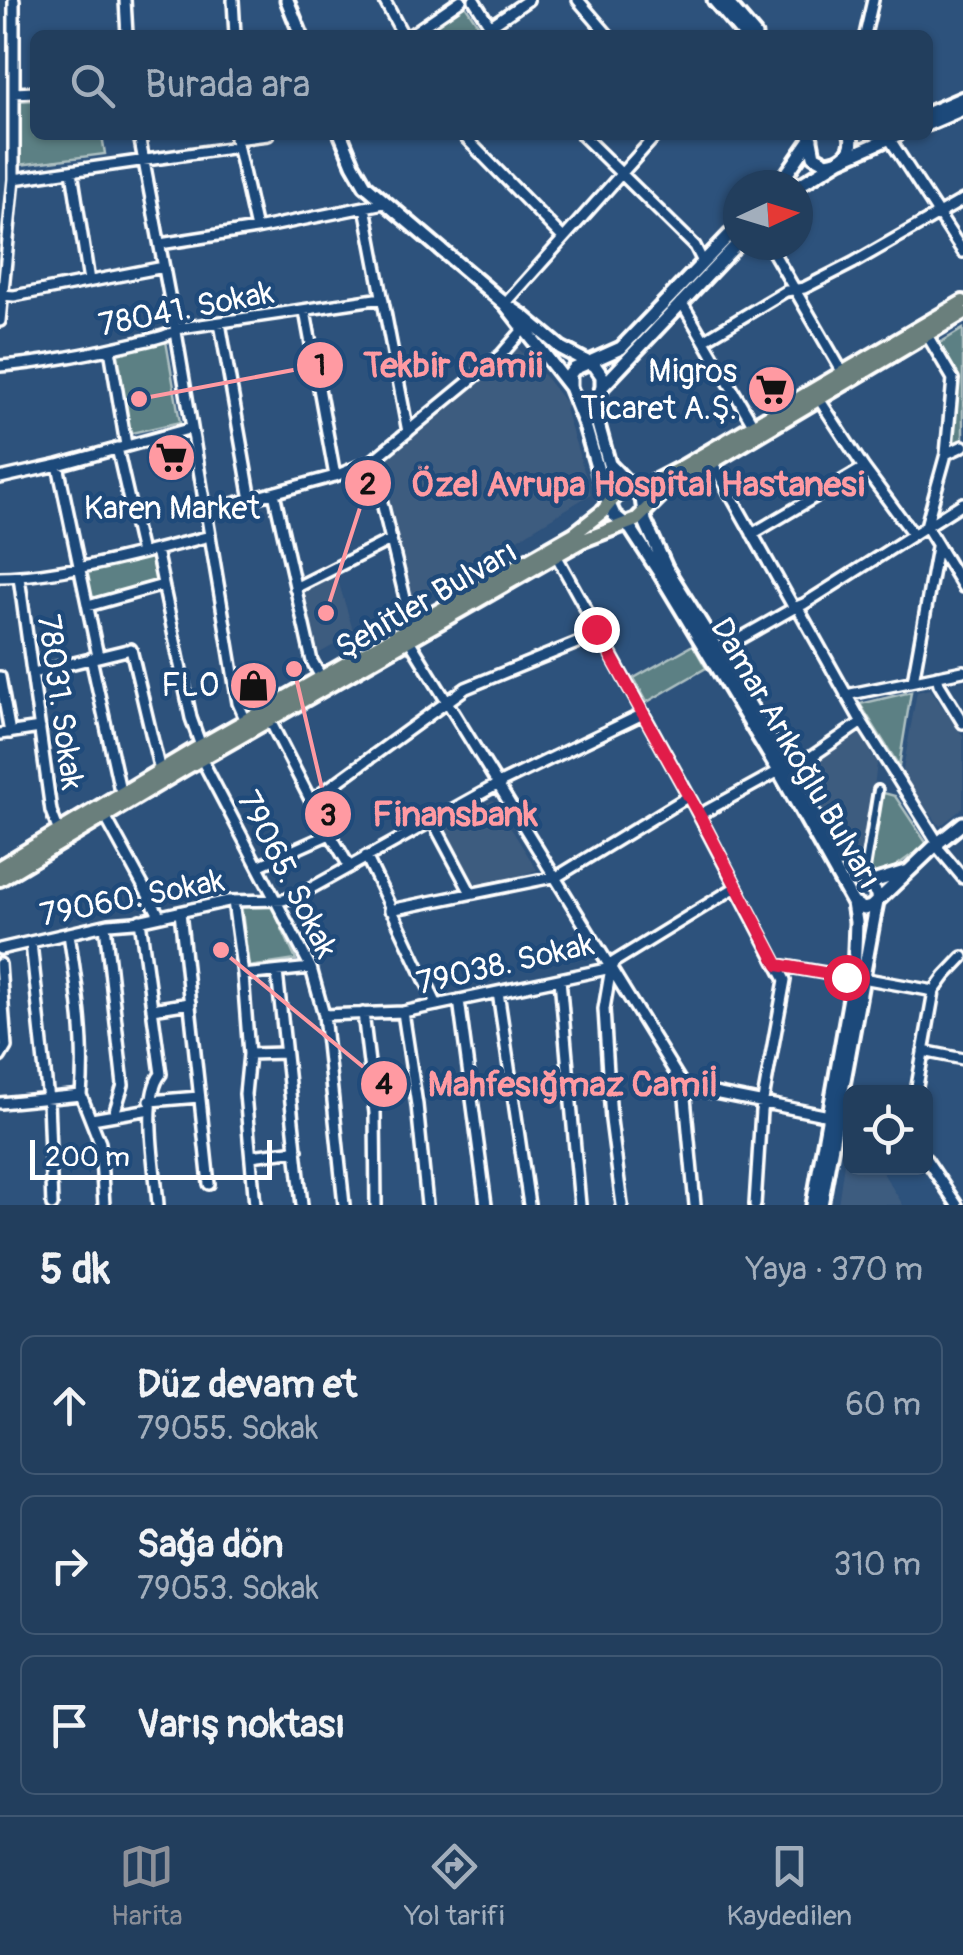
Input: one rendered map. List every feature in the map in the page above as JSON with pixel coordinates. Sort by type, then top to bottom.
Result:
[{"type":"main road","points":[[288,0],[299,30]]},
{"type":"main road","points":[[714,0],[740,30]]},
{"type":"main road","points":[[726,0],[751,30]]},
{"type":"main road","points":[[933,110],[963,98]]},
{"type":"main road","points":[[933,122],[963,110]]},
{"type":"main road","points":[[343,140],[364,186],[527,325],[600,371],[603,382],[596,417],[605,454],[615,473],[642,498],[645,510]]},
{"type":"main road","points":[[789,170],[808,140]]},
{"type":"main road","points":[[812,140],[814,156],[826,163],[840,160],[851,149],[851,140]]},
{"type":"main road","points":[[813,177],[884,140]]},
{"type":"main road","points":[[570,387],[574,368],[621,348],[723,241]]},
{"type":"main road","points":[[570,387],[585,395],[595,394],[723,259]]},
{"type":"main road","points":[[608,503],[618,493],[650,484],[682,468],[963,302]]},
{"type":"main road","points":[[527,325],[570,387],[608,503],[624,524],[636,520],[662,494],[712,462],[963,314]]},
{"type":"main road","name":"Şehitler Bulvarı","points":[[0,868],[160,771],[269,719],[411,634],[574,534],[608,503]]},
{"type":"main road","name":"Damar Arıkoğlu Bulvarı","points":[[645,510],[645,521],[666,568],[718,651],[853,903],[858,978]]},
{"type":"main road","name":"Şehitler Bulvarı","points":[[0,880],[105,816],[246,721],[589,537],[624,524]]},
{"type":"main road","name":"Damar Arıkoğlu Bulvarı","points":[[624,524],[640,540],[841,860],[855,876],[867,880]]},
{"type":"main road","points":[[907,871],[867,880],[854,888],[853,903],[868,909],[938,842],[963,824]]},
{"type":"main road","points":[[867,880],[875,890],[876,900]]},
{"type":"main road","name":"Damar Arıkoğlu Bulvarı","points":[[822,1205],[839,1117],[858,978],[876,900]]},
{"type":"main road","name":"Damar Arıkoğlu Bulvarı","points":[[813,1205],[839,1117]]},
{"type":"street","points":[[0,321],[14,179],[14,0]]},
{"type":"street","points":[[125,0],[127,30]]},
{"type":"street","points":[[233,0],[235,30]]},
{"type":"street","points":[[384,0],[403,30]]},
{"type":"street","points":[[414,30],[461,0]]},
{"type":"street","points":[[474,0],[493,30],[528,0]]},
{"type":"street","points":[[578,0],[604,30]]},
{"type":"street","points":[[866,30],[874,1]]},
{"type":"street","points":[[14,94],[30,92]]},
{"type":"street","points":[[140,140],[238,703],[246,721]]},
{"type":"street","points":[[14,179],[144,160],[236,140],[256,228]]},
{"type":"street","points":[[469,140],[563,238]]},
{"type":"street","points":[[587,140],[695,246],[703,262]]},
{"type":"street","points":[[504,304],[652,140]]},
{"type":"street","points":[[895,140],[963,252]]},
{"type":"street","points":[[72,170],[89,281]]},
{"type":"street","points":[[704,340],[786,291],[804,288],[854,263],[963,200]]},
{"type":"street","points":[[160,244],[384,203]]},
{"type":"street","points":[[365,207],[408,432]]},
{"type":"street","points":[[778,260],[843,373]]},
{"type":"street","points":[[2,295],[14,296],[164,267]]},
{"type":"street","name":"78041. Sokak","points":[[0,366],[110,349],[180,328],[382,298]]},
{"type":"street","points":[[680,303],[754,426]]},
{"type":"street","points":[[305,311],[334,476]]},
{"type":"street","points":[[220,323],[251,500]]},
{"type":"street","points":[[206,510],[334,476],[372,461],[501,355],[527,325]]},
{"type":"street","points":[[927,335],[954,379],[946,454],[926,526],[963,588]]},
{"type":"street","points":[[110,349],[121,447],[142,552]]},
{"type":"street","points":[[819,399],[913,534]]},
{"type":"street","points":[[0,478],[192,428]]},
{"type":"street","points":[[946,454],[963,446]]},
{"type":"street","points":[[372,461],[411,634],[496,785],[684,1088],[695,1205]]},
{"type":"street","points":[[712,462],[846,696],[939,849],[963,878]]},
{"type":"street","points":[[58,465],[123,794]]},
{"type":"street","points":[[752,534],[864,468]]},
{"type":"street","points":[[274,493],[312,661],[322,679]]},
{"type":"street","points":[[718,651],[858,571],[963,503]]},
{"type":"street","points":[[0,577],[80,566],[210,536]]},
{"type":"street","points":[[295,588],[390,540]]},
{"type":"street","points":[[913,681],[937,547]]},
{"type":"street","name":"79065. Sokak","points":[[156,550],[201,752],[311,968],[324,1014],[344,1205]]},
{"type":"street","points":[[556,556],[699,814],[785,980],[762,1104],[755,1205]]},
{"type":"street","name":"78031. Sokak","points":[[18,577],[51,811],[58,832]]},
{"type":"street","points":[[88,606],[163,585]]},
{"type":"street","points":[[311,801],[466,688],[599,634]]},
{"type":"street","points":[[34,673],[131,649],[160,771]]},
{"type":"street","points":[[846,696],[963,671]]},
{"type":"street","points":[[937,676],[963,723]]},
{"type":"street","points":[[0,677],[5,734],[40,728]]},
{"type":"street","name":"79060. Sokak","points":[[0,949],[233,901],[297,896],[496,785],[643,714]]},
{"type":"street","points":[[269,719],[350,866]]},
{"type":"street","points":[[699,814],[784,772],[862,722]]},
{"type":"street","points":[[867,880],[878,790]]},
{"type":"street","points":[[390,910],[554,876],[689,796]]},
{"type":"street","points":[[105,816],[159,915]]},
{"type":"street","points":[[432,820],[471,893]]},
{"type":"street","points":[[258,866],[330,834]]},
{"type":"street","points":[[366,856],[438,1005]]},
{"type":"street","name":"79038. Sokak","points":[[324,1014],[403,1012],[610,968],[736,887]]},
{"type":"street","points":[[233,901],[249,1054],[245,1094],[255,1205]]},
{"type":"street","points":[[180,912],[208,1184]]},
{"type":"street","points":[[140,920],[161,1074],[153,1083],[150,1105],[158,1205]]},
{"type":"street","points":[[106,925],[122,1085],[114,1114]]},
{"type":"street","points":[[70,934],[79,1006],[81,1096],[100,1143],[104,1205]]},
{"type":"street","points":[[31,943],[48,1100],[52,1205]]},
{"type":"street","points":[[917,1085],[934,992],[963,957]]},
{"type":"street","points":[[0,964],[6,1047],[0,1057]]},
{"type":"street","points":[[778,965],[934,992]]},
{"type":"street","points":[[243,975],[311,968]]},
{"type":"street","points":[[610,968],[604,1009],[622,1205]]},
{"type":"street","points":[[277,972],[302,1205]]},
{"type":"street","points":[[560,978],[580,1205]]},
{"type":"street","points":[[498,992],[529,1205]]},
{"type":"street","points":[[459,1000],[486,1205]]},
{"type":"street","points":[[152,1009],[190,1003]]},
{"type":"street","points":[[403,1012],[427,1205]]},
{"type":"street","points":[[363,1014],[375,1113],[376,1205]]},
{"type":"street","points":[[923,1050],[963,1060]]},
{"type":"street","points":[[249,1054],[285,1053]]},
{"type":"street","points":[[684,1088],[839,1117]]},
{"type":"street","points":[[0,1103],[81,1096]]},
{"type":"street","points":[[92,1119],[198,1097]]},
{"type":"street","points":[[251,1156],[296,1150]]},
{"type":"street","points":[[933,1169],[957,1205]]},
{"type":"shaded area","points":[[517,347],[569,407],[565,409],[591,494],[408,606],[378,464]]},
{"type":"shaded area","points":[[335,570],[354,634],[316,655],[299,591]]},
{"type":"shaded area","points":[[930,689],[963,736],[963,808],[940,826],[902,776],[917,692]]},
{"type":"shaded area","points":[[860,733],[877,763],[864,866],[852,864],[799,772]]},
{"type":"shaded area","points":[[493,800],[537,870],[473,891],[439,826]]},
{"type":"shaded area","points":[[843,1170],[843,1175],[884,1175],[903,1205],[838,1205]]},
{"type":"green space","points":[[463,2],[482,30],[420,30]]},
{"type":"green space","points":[[30,100],[30,140],[103,140],[105,154],[19,165],[17,101]]},
{"type":"green space","points":[[963,329],[963,442],[952,448],[959,380],[938,344]]},
{"type":"green space","points":[[166,341],[180,422],[127,434],[111,353]]},
{"type":"green space","points":[[153,551],[159,582],[92,599],[84,566]]},
{"type":"green space","points":[[693,645],[706,668],[647,702],[634,678]]},
{"type":"green space","points":[[911,692],[899,766],[860,704]]},
{"type":"green space","points":[[880,792],[895,796],[927,844],[886,873],[868,875]]},
{"type":"green space","points":[[270,902],[296,960],[249,967],[241,904]]},
{"type":"place","name":"Migros Ticaret A.Ş.","points":[[772,389]]},
{"type":"place","name":"Tekbir Camii","points":[[139,399]]},
{"type":"place","name":"Karen Market","points":[[172,458]]},
{"type":"place","name":"Özel Avrupa Hospital Hastanesi","points":[[326,613]]},
{"type":"place","name":"Finansbank","points":[[294,669]]},
{"type":"place","name":"FLO","points":[[254,685]]},
{"type":"place","name":"Mahfesığmaz Camiİ","points":[[221,950]]},
{"type":"route","points":[[596,629],[778,965],[846,977]]}]
